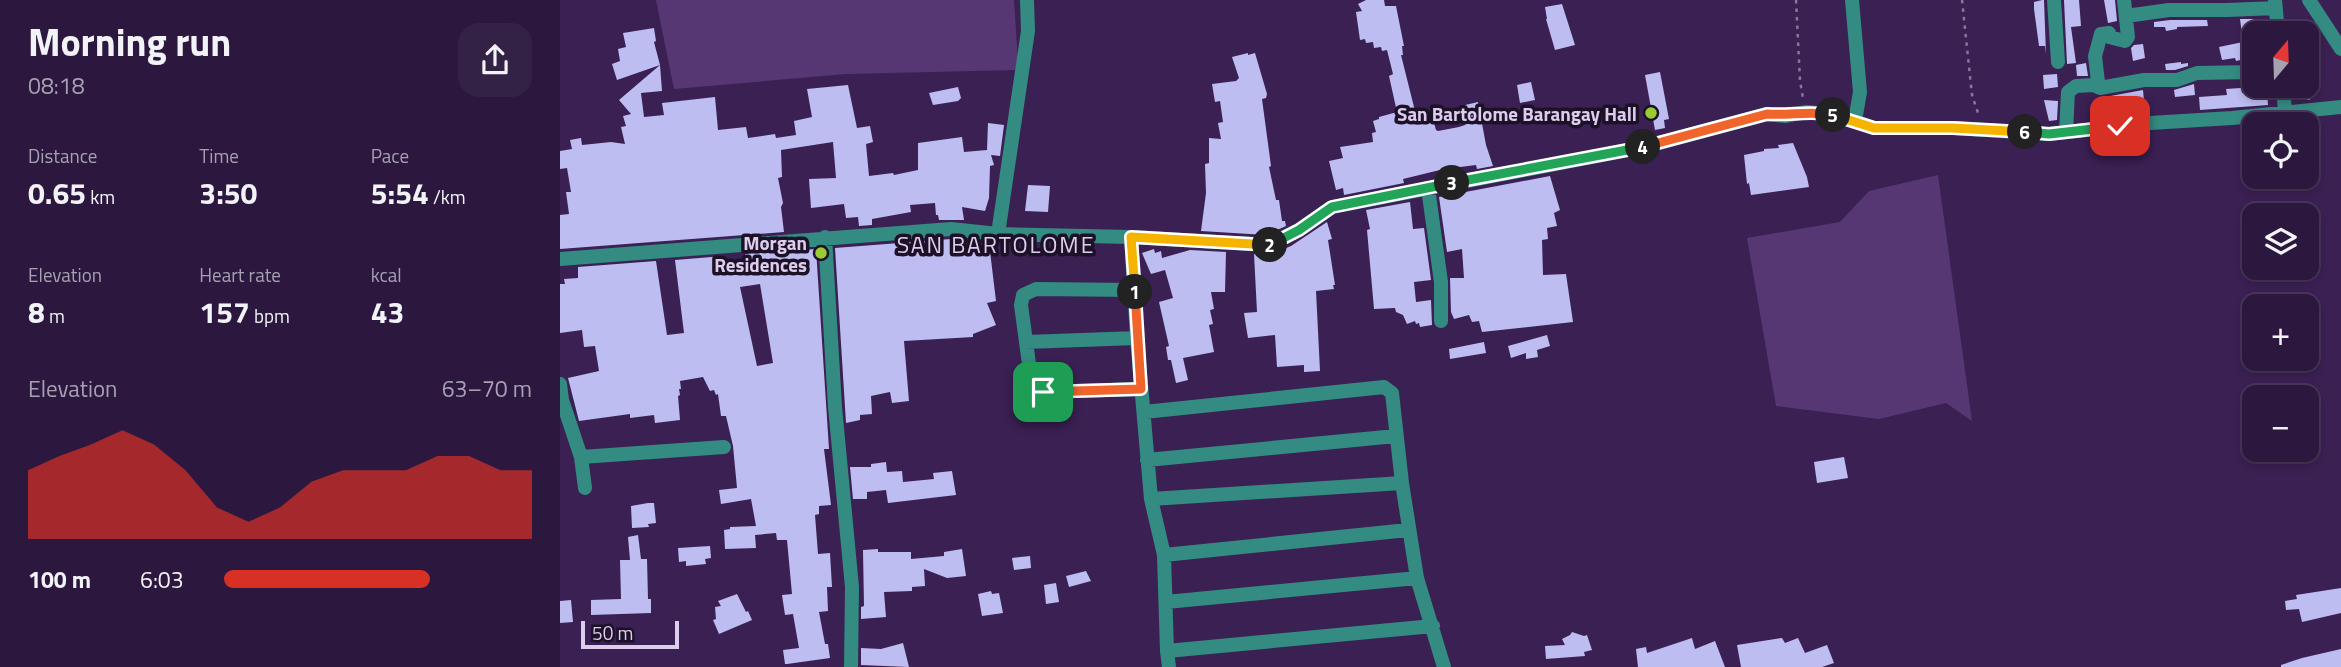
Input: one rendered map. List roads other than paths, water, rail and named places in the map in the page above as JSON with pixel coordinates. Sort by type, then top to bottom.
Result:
[{"type":"street","points":[[998,234],[1028,31],[1027,0]]},
{"type":"street","points":[[1852,0],[1860,92],[1855,121]]},
{"type":"street","points":[[2053,0],[2058,62]]},
{"type":"street","points":[[2094,85],[2098,82],[2095,56],[2101,34],[2106,32],[2109,37],[2125,41],[2128,37],[2124,0]]},
{"type":"street","points":[[2309,0],[2341,49]]},
{"type":"street","points":[[2126,16],[2169,10],[2227,10],[2275,4]]},
{"type":"street","points":[[2066,132],[2068,92],[2076,86],[2094,85],[2100,88],[2144,80],[2177,80],[2197,73],[2242,72]]},
{"type":"street","points":[[2284,98],[2285,112],[2341,107]]},
{"type":"street","points":[[560,259],[951,229],[998,234],[1131,237],[1268,245],[1299,230],[1332,207],[1644,147],[1767,114],[1786,116],[1806,112],[1855,121],[1874,128],[2049,134],[2150,122],[2242,117]]},
{"type":"street","points":[[1428,188],[1441,282],[1441,321]]},
{"type":"street","points":[[825,237],[835,407],[852,587],[851,667]]},
{"type":"street","points":[[1131,237],[1151,499],[1164,555],[1169,667]]},
{"type":"street","points":[[1135,290],[1036,289],[1023,295],[1021,305],[1031,386],[1043,392],[1141,389]]},
{"type":"street","points":[[1026,342],[1137,338]]},
{"type":"street","points":[[560,384],[562,400],[581,457],[585,488]]},
{"type":"street","points":[[1144,412],[1384,387],[1392,393],[1408,530],[1418,578],[1444,667]]},
{"type":"street","points":[[1147,460],[1396,436]]},
{"type":"street","points":[[581,457],[724,447]]},
{"type":"street","points":[[1151,499],[1402,483]]},
{"type":"street","points":[[1164,555],[1408,530]]},
{"type":"street","points":[[1166,602],[1418,578]]},
{"type":"street","points":[[1167,651],[1433,626]]},
{"type":"place","name":"San Bartolome Barangay Hall","points":[[1651,113]]},
{"type":"place","name":"Morgan Residences","points":[[821,253]]},
{"type":"district","name":"SAN BARTOLOME","points":[[996,244]]}]
